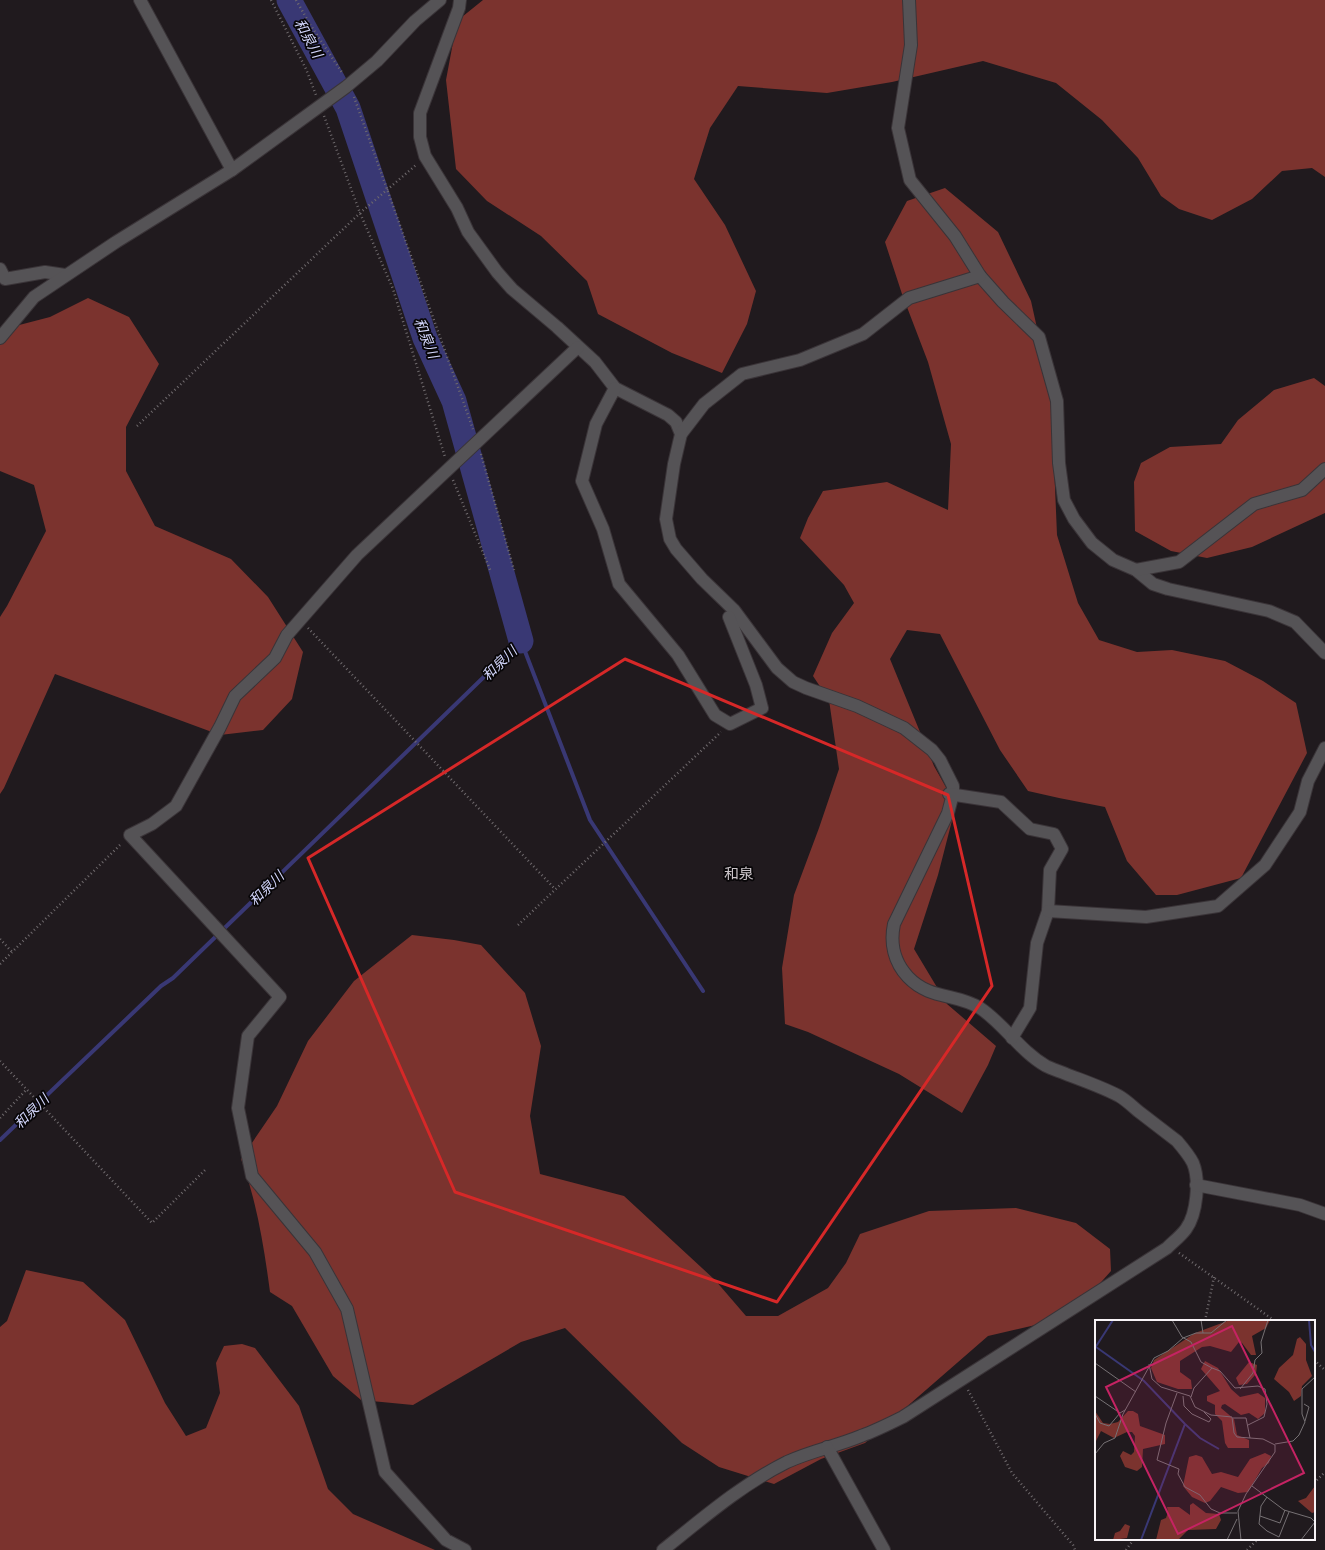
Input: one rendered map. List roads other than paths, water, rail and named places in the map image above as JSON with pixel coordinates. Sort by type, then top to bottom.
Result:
[{"type":"street","points":[[140,0],[232,170]]},
{"type":"street","points":[[0,338],[34,297],[116,242],[232,170],[328,100],[377,61],[415,21],[440,0]]},
{"type":"street","points":[[460,0],[459,8],[420,113],[420,138],[425,156],[457,208],[468,232],[497,272],[512,289],[558,327],[595,362],[615,388],[668,415],[676,422],[681,434]]},
{"type":"street","points":[[909,0],[910,45],[898,128],[910,180],[955,236],[980,276],[1002,302],[1038,337],[1057,401],[1059,463],[1064,500],[1074,519],[1092,543],[1113,560],[1136,570],[1153,584],[1168,589],[1269,611],[1295,622],[1325,653]]},
{"type":"street","points":[[2,277],[45,272],[65,275]]},
{"type":"street","points":[[663,1550],[727,1498],[747,1484],[788,1462],[827,1447],[862,1436],[903,1417],[1169,1246],[1187,1228],[1194,1213],[1197,1195],[1193,1164],[1177,1141],[1120,1097],[1103,1088],[1046,1066],[1028,1054],[980,1008],[971,1003],[932,993],[920,987],[903,971],[896,961],[892,946],[894,924],[948,813],[953,786],[940,760],[932,750],[904,728],[857,706],[793,682],[777,668],[734,610],[702,579],[676,549],[670,539],[666,519],[674,464],[681,434],[704,404],[742,374],[800,360],[863,334],[909,298],[980,276]]},
{"type":"street","points":[[465,1550],[446,1540],[385,1472],[347,1309],[315,1252],[252,1176],[238,1108],[248,1036],[280,997],[130,835],[152,824],[176,806],[220,727],[235,696],[275,658],[288,635],[357,554],[578,347]]},
{"type":"street","points":[[615,388],[596,424],[582,481],[603,529],[619,584],[678,655],[715,715],[730,724],[762,708],[756,685],[729,617]]},
{"type":"street","points":[[1136,570],[1179,562],[1254,504],[1302,490],[1325,469]]},
{"type":"street","points":[[1048,911],[1146,917],[1218,906],[1264,865],[1300,812],[1308,781],[1325,748]]},
{"type":"street","points":[[951,794],[1001,802],[1030,829],[1054,834],[1062,849],[1050,870],[1048,911],[1038,943],[1030,1008],[1012,1038]]},
{"type":"street","points":[[1196,1185],[1300,1205],[1325,1214]]},
{"type":"street","points":[[827,1447],[884,1550]]},
{"type":"waterway","name":"和泉川","points":[[289,0],[348,108],[425,338],[454,401],[521,641]]},
{"type":"waterway","name":"和泉川","points":[[0,1140],[161,986],[173,978],[521,641],[590,820],[703,991]]},
{"type":"district","name":"和泉","points":[[739,873]]}]
